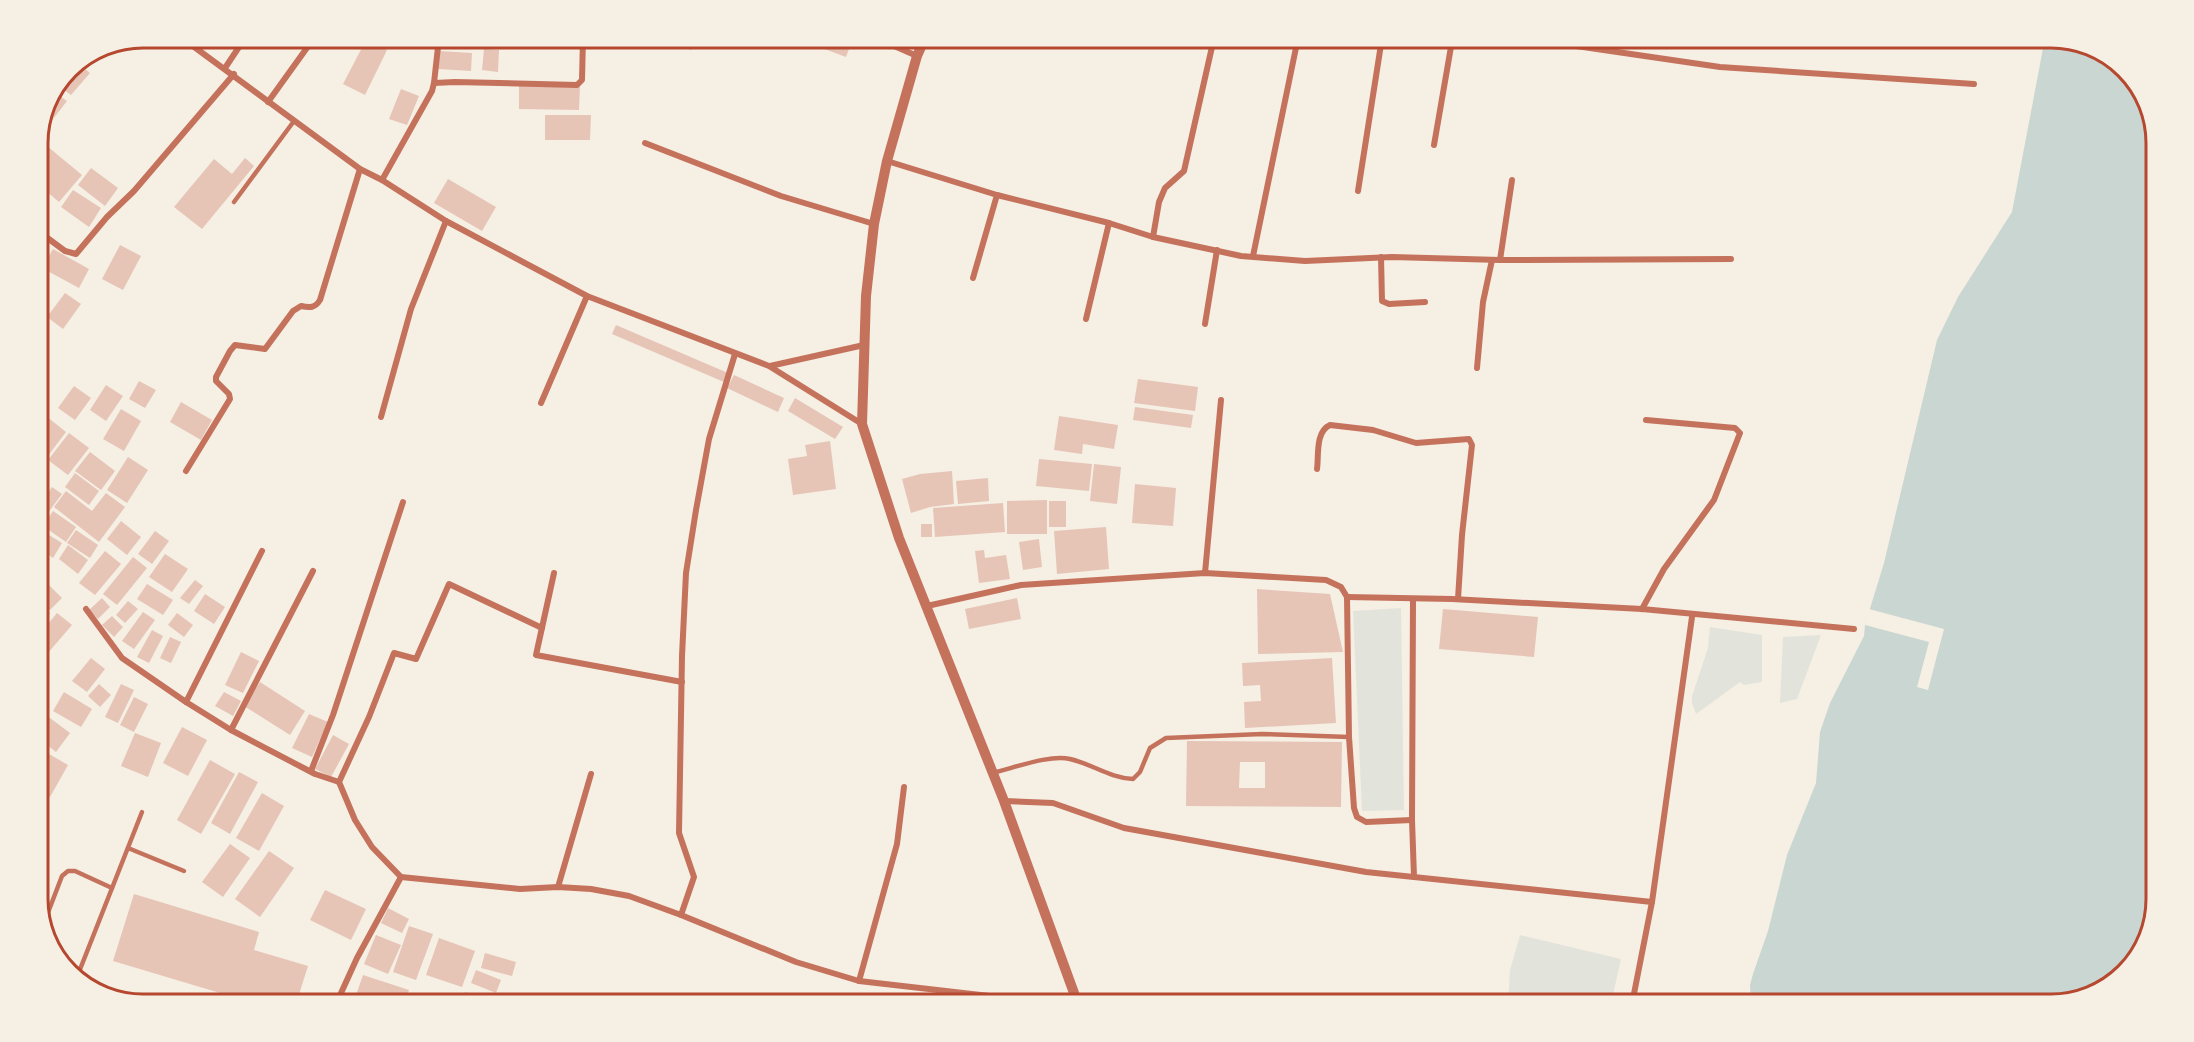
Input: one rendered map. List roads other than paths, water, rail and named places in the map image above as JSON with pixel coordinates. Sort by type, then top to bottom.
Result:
[{"type":"street","points":[[196,48],[360,169],[382,180],[446,221],[587,296],[769,366],[862,424]]},
{"type":"street","points":[[225,68],[238,48]]},
{"type":"street","points":[[268,102],[307,48]]},
{"type":"street","points":[[382,180],[432,92],[438,48]]},
{"type":"street","points":[[434,83],[578,85],[582,80],[584,48]]},
{"type":"street","points":[[899,48],[917,56]]},
{"type":"street","points":[[920,48],[887,161],[874,224],[866,296],[862,424],[899,538],[1004,801],[1074,994]]},
{"type":"street","points":[[1153,237],[1158,206],[1165,188],[1184,171],[1212,48]]},
{"type":"street","points":[[1253,256],[1294,48]]},
{"type":"street","points":[[1358,191],[1381,48]]},
{"type":"street","points":[[1434,145],[1451,48]]},
{"type":"street","points":[[1590,48],[1720,67],[1974,84]]},
{"type":"street","points":[[48,238],[65,251],[76,254],[107,217],[134,191],[234,74]]},
{"type":"street","points":[[645,143],[781,196],[874,224]]},
{"type":"street","points":[[887,161],[997,195],[1109,223],[1153,237],[1241,256],[1305,261],[1381,257],[1492,260],[1731,259]]},
{"type":"street","points":[[186,471],[230,399],[229,394],[216,381],[216,377],[232,347],[238,345],[265,349],[293,311],[301,306],[310,308],[317,305],[320,300],[360,169]]},
{"type":"street","points":[[1500,260],[1512,180]]},
{"type":"street","points":[[973,278],[997,195]]},
{"type":"street","points":[[381,417],[411,309],[446,221]]},
{"type":"street","points":[[1086,319],[1109,223]]},
{"type":"street","points":[[1205,324],[1217,250]]},
{"type":"street","points":[[1381,257],[1383,302],[1389,304],[1425,303]]},
{"type":"street","points":[[1477,368],[1484,302],[1492,260]]},
{"type":"street","points":[[541,403],[587,296]]},
{"type":"street","points":[[769,366],[864,345]]},
{"type":"street","points":[[681,915],[694,878],[680,833],[686,573],[709,440],[735,354]]},
{"type":"street","points":[[1205,573],[1221,400]]},
{"type":"street","points":[[1642,609],[1664,568],[1714,500],[1740,433],[1735,428],[1646,420]]},
{"type":"street","points":[[1317,469],[1322,432],[1330,425],[1373,430],[1416,443],[1469,440],[1472,445],[1455,599]]},
{"type":"street","points":[[311,771],[333,715],[404,502]]},
{"type":"street","points":[[186,702],[262,551]]},
{"type":"street","points":[[231,730],[313,572]]},
{"type":"street","points":[[554,573],[536,655],[682,682]]},
{"type":"street","points":[[927,606],[1021,585],[1205,573],[1326,580],[1341,587],[1347,597],[1349,737],[1354,808],[1357,817],[1366,822],[1412,820]]},
{"type":"street","points":[[339,783],[369,717],[394,653],[416,659],[449,584],[542,628]]},
{"type":"street","points":[[1347,597],[1455,599],[1642,609],[1854,629]]},
{"type":"street","points":[[1413,600],[1414,877]]},
{"type":"street","points":[[86,609],[122,658],[231,730],[339,783],[355,820],[372,847],[401,877],[520,889],[591,889],[629,896],[796,962],[859,981],[971,994]]},
{"type":"street","points":[[1634,994],[1652,902],[1692,617]]},
{"type":"street","points":[[558,888],[591,774]]},
{"type":"street","points":[[859,981],[897,844],[904,787]]},
{"type":"street","points":[[1004,801],[1053,803],[1124,828],[1345,868],[1652,902]]},
{"type":"street","points":[[341,994],[357,958],[401,877]]},
{"type":"lane","points":[[234,202],[294,121]]},
{"type":"lane","points":[[992,773],[1051,757],[1070,759],[1121,778],[1133,779],[1140,772],[1150,747],[1166,738],[1262,734],[1349,737]]},
{"type":"lane","points":[[79,969],[142,812]]},
{"type":"lane","points":[[128,848],[184,871]]},
{"type":"lane","points":[[49,911],[62,876],[68,871],[75,871],[112,888]]}]
